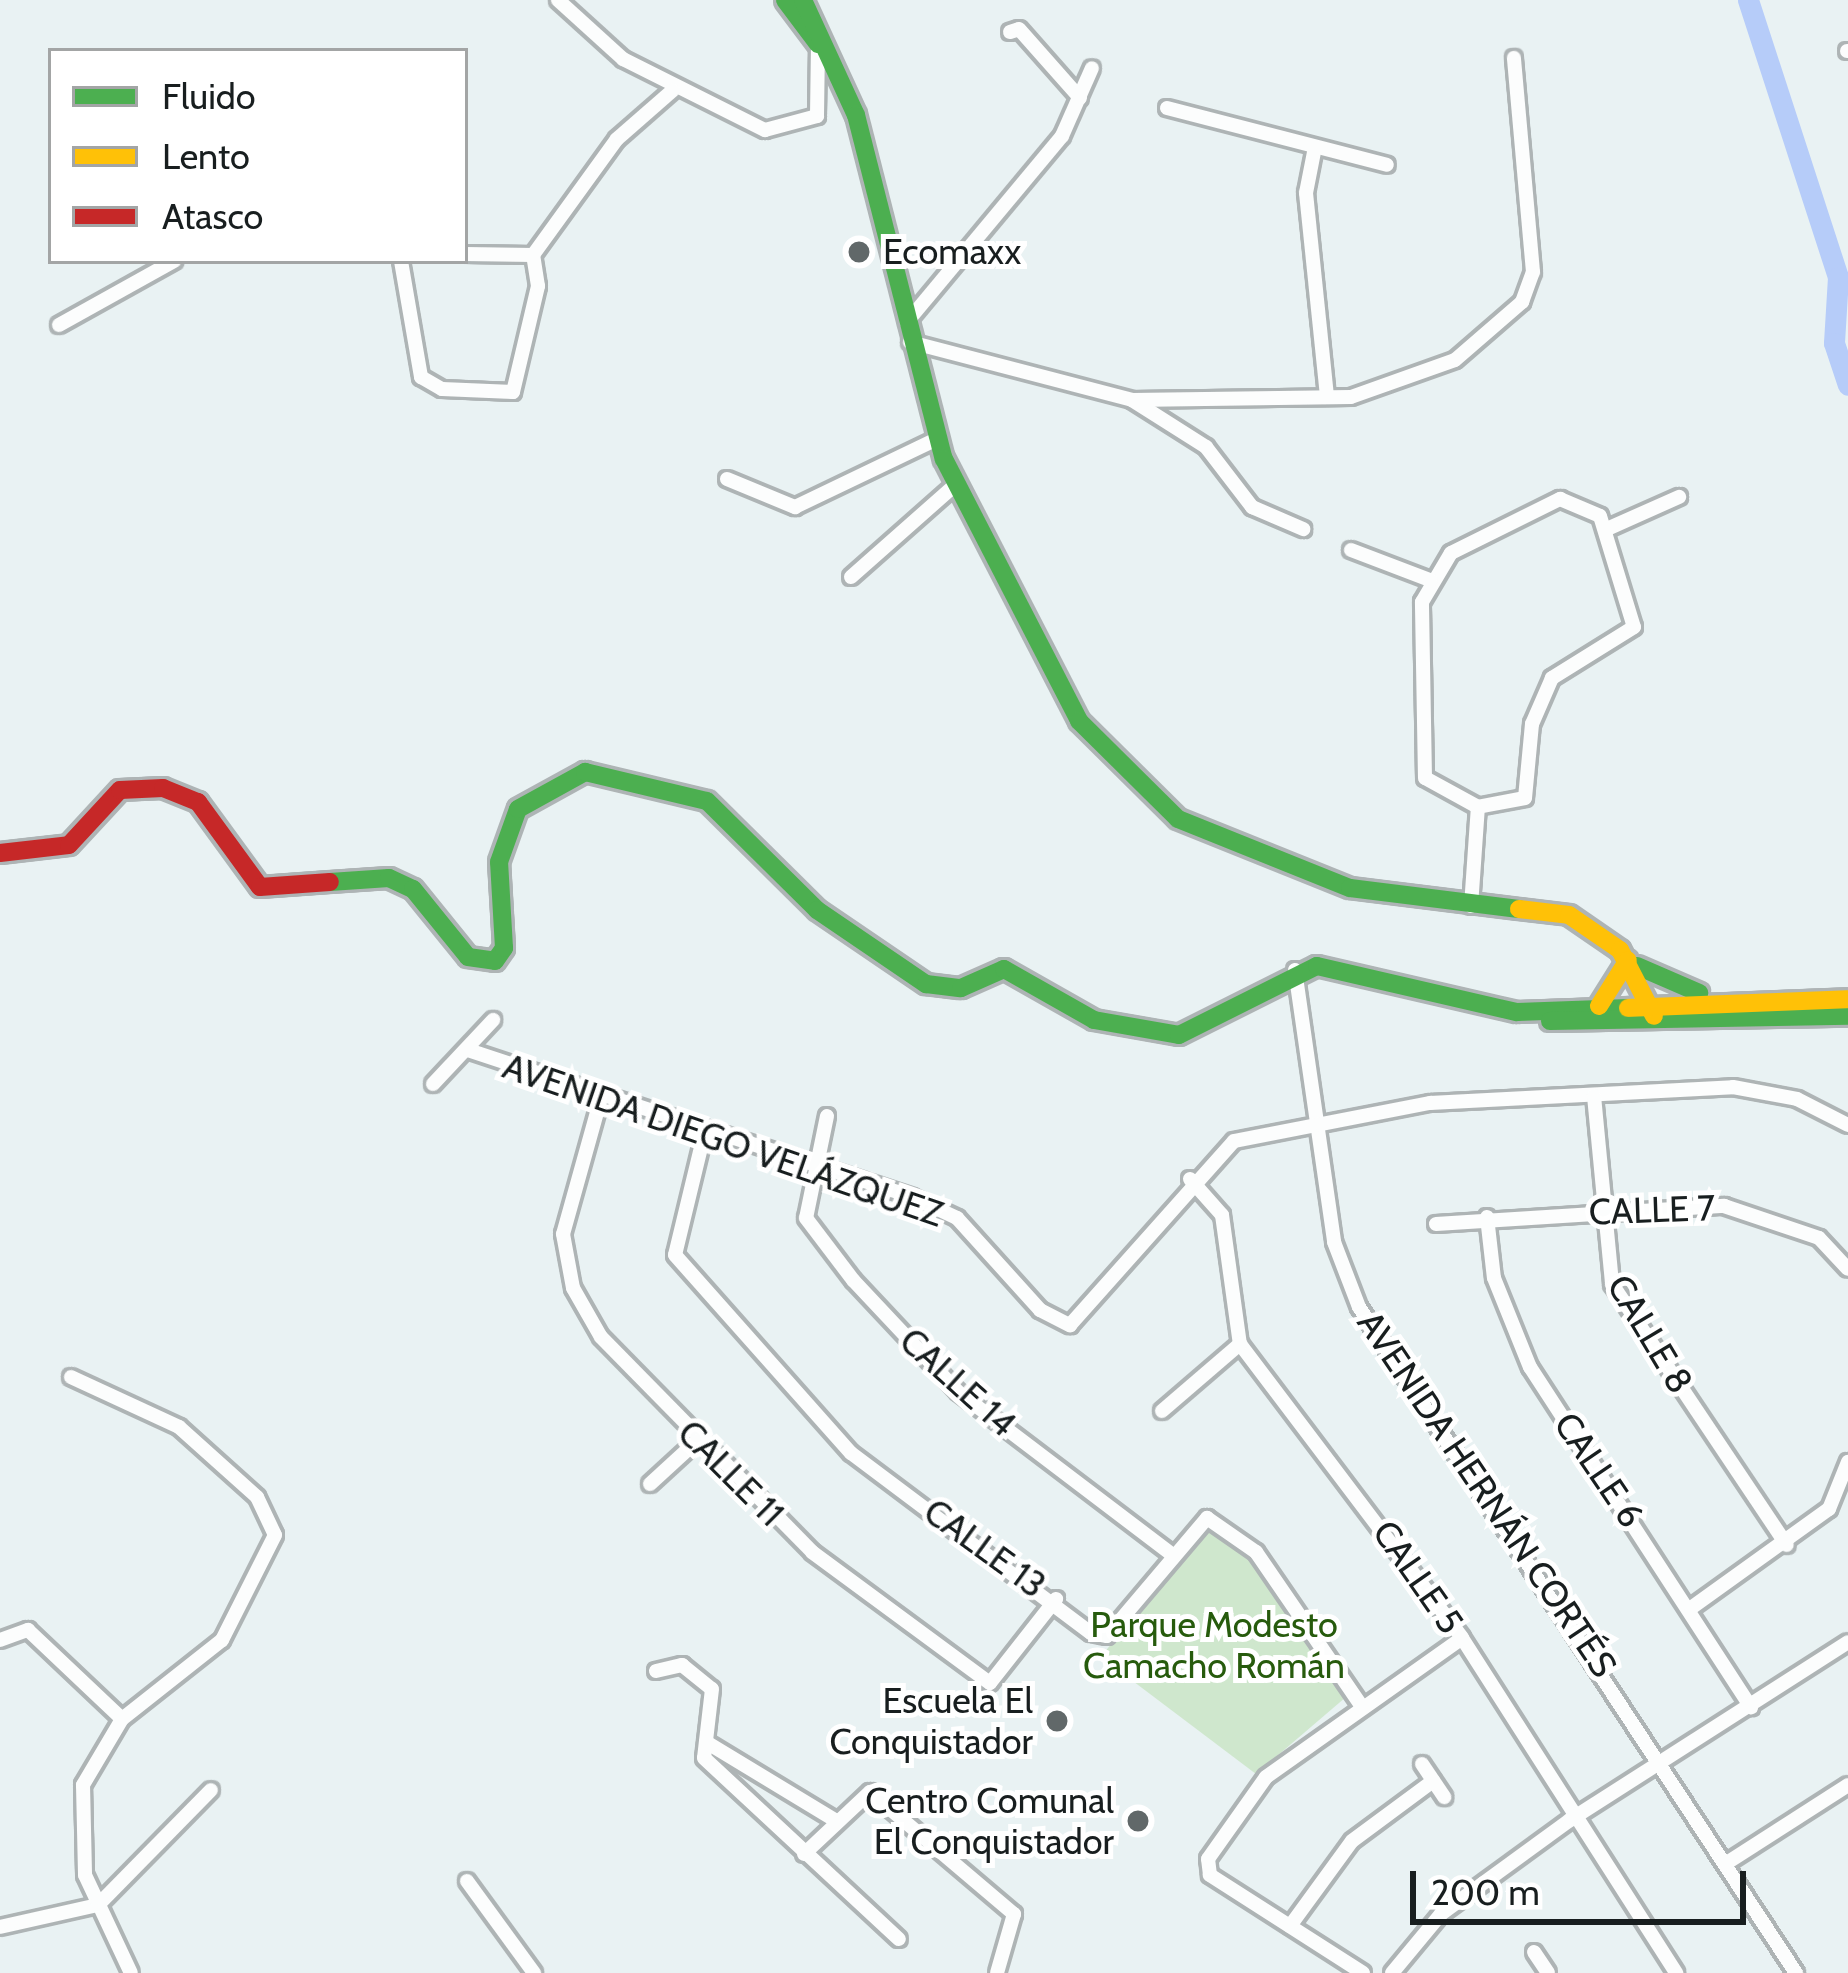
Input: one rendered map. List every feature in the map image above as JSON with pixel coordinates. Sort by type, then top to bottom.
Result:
[{"type":"street","points":[[559,0],[585,34],[673,90],[747,126],[791,129],[825,98],[818,45],[803,0]]},
{"type":"street","points":[[785,0],[818,45],[856,115],[937,439],[956,485],[1079,722],[1143,796],[1350,888],[1471,906],[1569,914],[1628,960],[1713,997]]},
{"type":"street","points":[[1010,32],[1019,29],[1080,98]]},
{"type":"street","points":[[1132,400],[1327,397],[1455,360],[1522,302],[1533,272],[1514,58]]},
{"type":"street","points":[[909,332],[1062,136],[1092,68]]},
{"type":"street","points":[[402,264],[421,377],[442,389],[513,392],[538,286],[533,255],[617,139],[673,90]]},
{"type":"street","points":[[1167,108],[1387,165]]},
{"type":"street","points":[[1315,147],[1306,194],[1327,397]]},
{"type":"street","points":[[468,254],[533,255]]},
{"type":"street","points":[[59,325],[169,264]]},
{"type":"street","points":[[909,332],[1132,400],[1206,447],[1252,507],[1303,530]]},
{"type":"street","points":[[727,479],[795,507],[937,439]]},
{"type":"street","points":[[851,577],[956,485]]},
{"type":"street","points":[[1607,529],[1679,497]]},
{"type":"street","points":[[1560,499],[1607,529],[1634,627],[1552,678],[1532,724],[1525,798],[1478,807],[1437,792],[1421,760],[1416,633],[1430,580],[1476,536],[1560,499]]},
{"type":"street","points":[[1351,550],[1430,580]]},
{"type":"street","points":[[0,853],[69,845],[120,790],[163,788],[198,802],[260,886],[389,878],[413,890],[468,957],[495,961],[505,948],[499,862],[518,809],[586,772],[707,801],[818,910],[926,984],[961,988],[1004,969],[1043,982],[1094,1019],[1179,1035],[1295,970],[1361,971],[1517,1012],[1653,1009],[1713,997],[1820,994],[1848,998]]},
{"type":"street","points":[[1471,906],[1478,807]]},
{"type":"street","points":[[1598,1007],[1628,960]]},
{"type":"street","points":[[1628,960],[1653,1009]]},
{"type":"street","name":"AVENIDA HERNÁN CORTÉS","points":[[1295,970],[1321,1120],[1334,1242],[1359,1307],[1663,1757],[1796,1973]]},
{"type":"street","points":[[1820,994],[1848,981]]},
{"type":"street","points":[[1517,1012],[1598,1007],[1848,1016]]},
{"type":"street","points":[[433,1084],[493,1020]]},
{"type":"street","name":"AVENIDA DIEGO VELÁZQUEZ","points":[[468,1050],[704,1135],[957,1218],[1040,1310],[1070,1325],[1190,1179],[1234,1141],[1321,1120],[1732,1087],[1797,1099],[1848,1125]]},
{"type":"street","name":"CALLE 8","points":[[1594,1096],[1612,1284],[1787,1545]]},
{"type":"street","name":"CALLE 11","points":[[601,1097],[564,1209],[573,1288],[601,1336],[697,1441],[812,1552],[990,1683],[1056,1599]]},
{"type":"street","name":"CALLE 14","points":[[827,1116],[806,1218],[883,1312],[958,1392],[1170,1553]]},
{"type":"street","name":"CALLE 13","points":[[704,1135],[675,1255],[851,1453],[1107,1636],[1170,1553],[1207,1518],[1256,1552],[1360,1704]]},
{"type":"street","name":"CALLE 5","points":[[1190,1179],[1222,1215],[1240,1344],[1462,1638],[1570,1820],[1676,1973]]},
{"type":"street","name":"CALLE 7","points":[[1436,1224],[1603,1210],[1764,1212],[1819,1238],[1848,1269]]},
{"type":"street","name":"CALLE 6","points":[[1487,1217],[1494,1278],[1530,1366],[1691,1608],[1750,1707]]},
{"type":"street","points":[[1162,1411],[1240,1344]]},
{"type":"street","points":[[70,1377],[179,1427],[257,1497],[274,1535],[223,1640],[122,1719],[83,1785],[80,1841],[98,1905],[135,1970]]},
{"type":"street","points":[[650,1484],[697,1441]]},
{"type":"street","points":[[1691,1608],[1787,1545],[1829,1510],[1848,1462]]},
{"type":"street","points":[[0,1640],[28,1630],[122,1719]]},
{"type":"street","points":[[1363,1973],[1210,1875],[1208,1859],[1266,1777],[1360,1704],[1462,1638]]},
{"type":"street","points":[[1392,1973],[1442,1914],[1570,1820],[1848,1642]]},
{"type":"street","points":[[656,1671],[682,1665],[712,1689],[704,1758],[899,1939]]},
{"type":"street","points":[[706,1742],[836,1820]]},
{"type":"street","points":[[1422,1764],[1444,1797]]},
{"type":"street","points":[[1290,1926],[1352,1841],[1433,1781]]},
{"type":"street","points":[[1726,1864],[1848,1785]]},
{"type":"street","points":[[0,1927],[98,1905],[212,1790]]},
{"type":"street","points":[[804,1854],[870,1792],[1007,1906],[997,1973]]},
{"type":"street","points":[[467,1881],[534,1973]]},
{"type":"street","points":[[1534,1952],[1546,1972]]},
{"type":"green space","name":"Parque Modesto Camacho Román","points":[[1202,1527],[1246,1556],[1346,1697],[1256,1774],[1101,1657]]},
{"type":"waterway","points":[[1748,0],[1838,277],[1834,343],[1848,385]]},
{"type":"traffic: fast","points":[[785,0],[818,44]]},
{"type":"traffic: fast","points":[[803,0],[856,115],[944,459],[1079,721],[1178,819],[1350,888],[1519,909]]},
{"type":"traffic: fast","points":[[330,882],[389,878],[413,889],[468,957],[495,961],[504,948],[499,862],[518,809],[585,772],[707,801],[817,910],[926,984],[961,988],[1004,969],[1094,1020],[1179,1035],[1317,966],[1517,1012],[1628,1008]]},
{"type":"traffic: fast","points":[[1637,966],[1699,993]]},
{"type":"traffic: fast","points":[[1550,1021],[1848,1016]]},
{"type":"traffic: slow","points":[[1519,909],[1569,915],[1620,950],[1654,1016]]},
{"type":"traffic: slow","points":[[1599,1006],[1628,960]]},
{"type":"traffic: slow","points":[[1628,1008],[1848,999]]},
{"type":"traffic: jam","points":[[0,853],[69,845],[120,790],[163,788],[198,802],[260,887],[330,882]]},
{"type":"place","name":"Ecomaxx","points":[[859,252]]},
{"type":"place","name":"Escuela El Conquistador","points":[[1057,1721]]},
{"type":"place","name":"Centro Comunal El Conquistador","points":[[1138,1821]]}]
